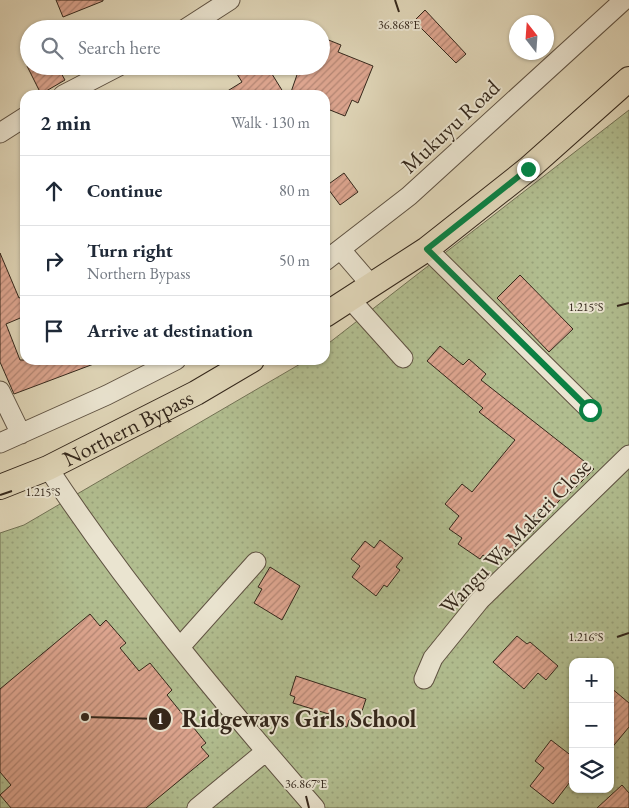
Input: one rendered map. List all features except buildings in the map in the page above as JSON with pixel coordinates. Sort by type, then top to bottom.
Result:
[{"type":"main road","points":[[330,312],[427,249],[528,169],[629,79]]},
{"type":"main road","name":"Northern Bypass","points":[[1,484],[48,468],[196,394],[244,365]]},
{"type":"street","points":[[200,20],[230,0]]},
{"type":"street","name":"Mukuyu Road","points":[[330,258],[409,196],[624,0]]},
{"type":"street","points":[[73,90],[102,75]]},
{"type":"street","points":[[0,133],[20,120]]},
{"type":"street","points":[[427,249],[590,410]]},
{"type":"street","points":[[341,250],[372,286]]},
{"type":"street","points":[[350,300],[403,358]]},
{"type":"street","points":[[0,443],[107,395],[166,365]]},
{"type":"street","points":[[0,391],[22,434]]},
{"type":"street","name":"Wangu Wa Makeri Close","points":[[424,679],[433,658],[480,600],[629,455]]},
{"type":"street","points":[[48,468],[116,567],[266,752],[315,808]]},
{"type":"street","points":[[180,647],[256,562]]},
{"type":"street","points":[[197,808],[266,752]]},
{"type":"green space","points":[[629,110],[629,808],[0,808],[0,533],[24,525],[298,365],[330,365],[330,342]]},
{"type":"place","name":"Ridgeways Girls School","points":[[85,717]]},
{"type":"route","points":[[528,169],[471,212],[427,249],[590,410]]}]
